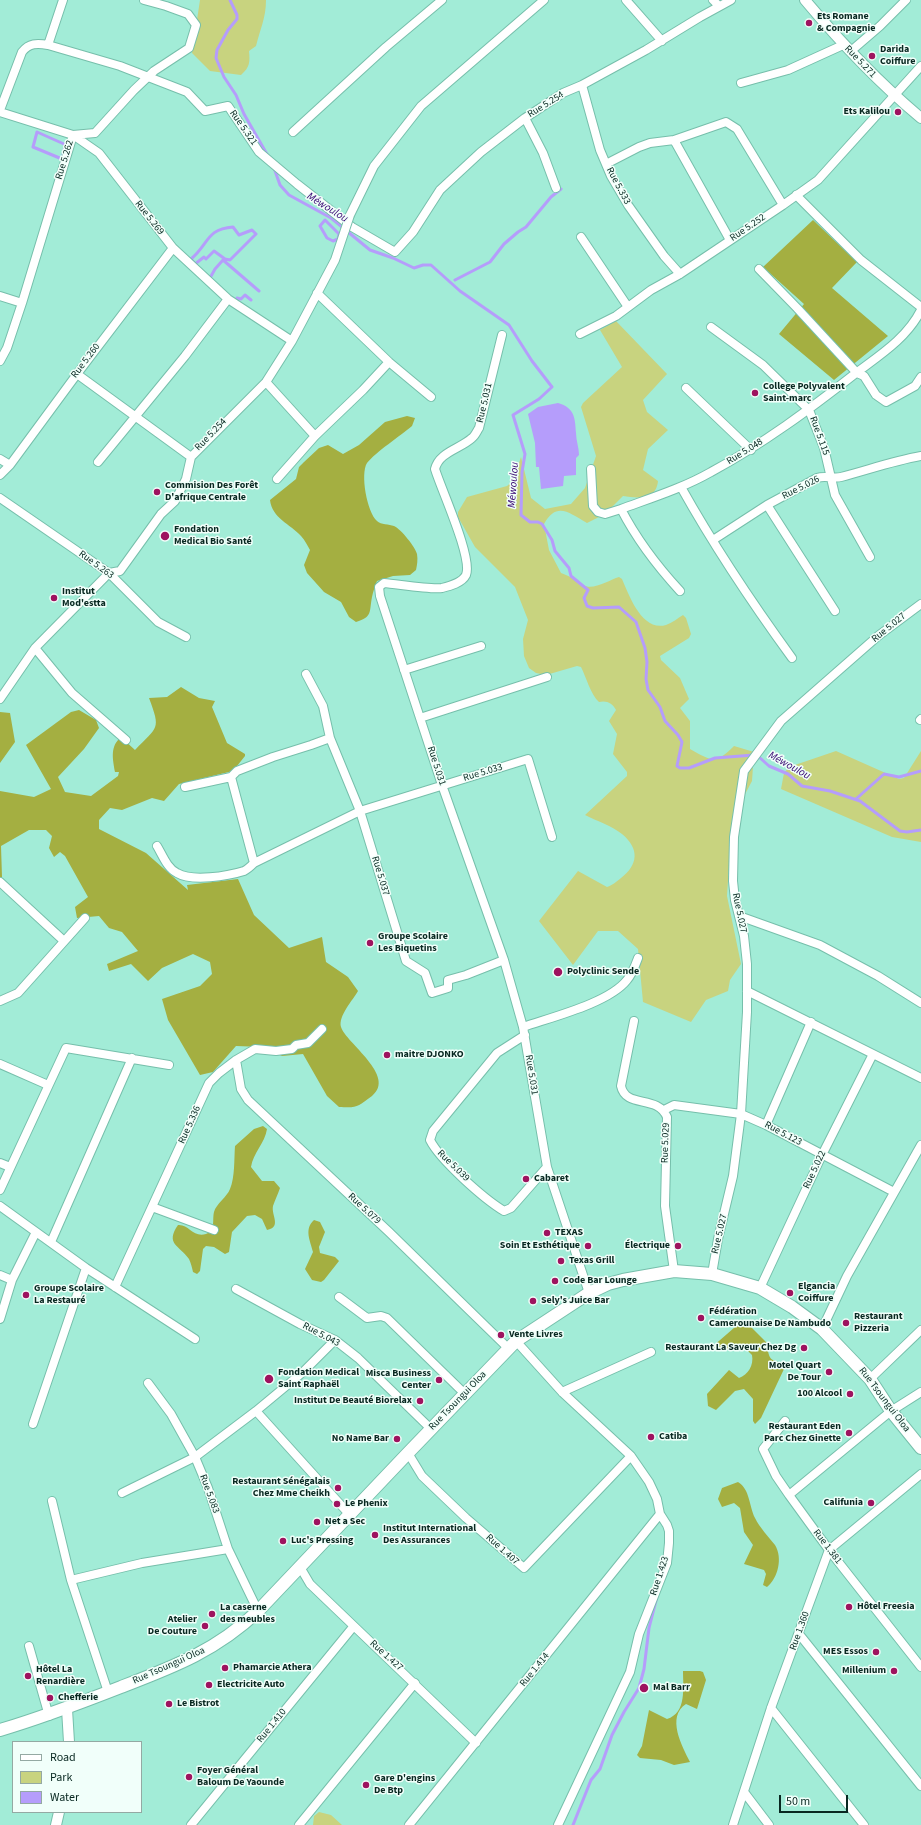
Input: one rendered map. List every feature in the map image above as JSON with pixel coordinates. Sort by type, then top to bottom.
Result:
[{"type":"main road","name":"Rue Tsoungui Oloa","points":[[0,1730],[49,1716],[169,1668],[204,1652],[236,1631],[258,1611],[349,1514],[513,1345],[589,1293],[608,1284],[674,1270],[712,1274],[760,1288],[792,1307],[822,1328],[870,1379],[891,1411],[921,1448]]},
{"type":"street","points":[[48,45],[63,0]]},
{"type":"street","name":"Rue 5.262","points":[[0,361],[7,348],[22,303],[73,135],[95,133],[149,76],[189,48],[196,25],[188,14],[144,0]]},
{"type":"street","points":[[293,132],[386,47],[442,0]]},
{"type":"street","name":"Rue 5.254","points":[[0,699],[35,648],[109,573],[120,571],[161,514],[175,501],[186,480],[191,457],[266,382],[292,341],[335,260],[350,215],[374,166],[421,106],[544,0]]},
{"type":"street","points":[[626,0],[662,41]]},
{"type":"street","name":"Rue 5.254","points":[[395,252],[413,232],[440,190],[481,152],[525,118],[563,93],[582,85],[662,41],[716,3],[731,0]]},
{"type":"street","name":"Rue 5.271","points":[[806,0],[874,77],[921,118]]},
{"type":"street","points":[[741,83],[788,70],[847,48],[880,26],[906,0]]},
{"type":"street","name":"Rue 5.321","points":[[0,111],[22,52],[26,47],[38,43],[120,66],[149,76],[187,92],[205,111],[228,106],[260,152],[297,184],[352,227],[395,252]]},
{"type":"street","name":"Rue 5.252","points":[[580,334],[608,320],[651,290],[680,274],[783,205],[824,174],[921,66]]},
{"type":"street","name":"Rue 5.333","points":[[582,85],[600,150],[611,176],[628,205],[664,256],[680,274]]},
{"type":"street","name":"Rue 5.269","points":[[0,111],[73,135],[99,153],[173,248],[228,299],[292,341]]},
{"type":"street","points":[[525,118],[543,154],[556,188]]},
{"type":"street","points":[[606,164],[639,146],[674,140],[726,122],[737,129],[783,205]]},
{"type":"street","points":[[674,140],[730,240]]},
{"type":"street","points":[[796,195],[862,260],[921,307]]},
{"type":"street","points":[[581,237],[628,307]]},
{"type":"street","name":"Rue 5.260","points":[[0,476],[10,465],[173,248]]},
{"type":"street","points":[[759,269],[857,373],[864,376],[876,395],[886,402],[915,386],[921,377]]},
{"type":"street","points":[[317,293],[389,362],[431,397]]},
{"type":"street","points":[[0,296],[22,303]]},
{"type":"street","points":[[98,462],[185,356],[228,299]]},
{"type":"street","name":"Rue 5.048","points":[[592,469],[593,506],[598,512],[605,514],[681,487],[710,473],[751,450],[809,410],[857,373],[902,337],[921,310]]},
{"type":"street","name":"Rue 5.115","points":[[711,327],[763,365],[809,410],[824,448],[835,495],[870,557]]},
{"type":"street","name":"Rue 5.031","points":[[502,335],[479,428],[472,438],[450,451],[438,462],[435,469],[460,540],[467,567],[466,574],[463,579],[456,584],[440,588],[384,583],[379,587],[380,596],[442,785],[504,960],[524,1031],[547,1167],[589,1293]]},
{"type":"street","points":[[277,479],[315,436],[363,390],[389,362]]},
{"type":"street","points":[[77,374],[191,457]]},
{"type":"street","points":[[266,382],[315,436]]},
{"type":"street","points":[[686,388],[751,450]]},
{"type":"street","name":"Rue 5.026","points":[[713,540],[767,505],[817,478],[825,476],[840,477],[886,463],[921,456]]},
{"type":"street","points":[[0,459],[10,465]]},
{"type":"street","points":[[681,487],[764,619],[792,658]]},
{"type":"street","name":"Rue 5.263","points":[[0,498],[109,573],[158,622],[186,637]]},
{"type":"street","points":[[767,505],[835,611]]},
{"type":"street","points":[[621,509],[635,535],[651,558],[680,591]]},
{"type":"street","name":"Rue 5.027","points":[[712,1274],[718,1240],[733,1176],[741,1114],[747,991],[746,957],[744,936],[734,900],[733,881],[734,837],[744,771],[781,721],[878,636],[921,604]]},
{"type":"street","points":[[404,670],[481,646]]},
{"type":"street","points":[[35,648],[72,693],[126,740]]},
{"type":"street","name":"Rue 5.037","points":[[306,674],[323,706],[330,738],[360,811],[406,961],[425,973],[432,993],[448,988],[448,980],[466,975],[504,960]]},
{"type":"street","points":[[420,718],[547,677]]},
{"type":"street","points":[[185,787],[231,777],[238,771],[273,757],[330,738]]},
{"type":"street","name":"Rue 5.033","points":[[157,846],[170,868],[178,874],[206,877],[246,870],[254,863],[360,811],[528,759],[552,837]]},
{"type":"street","points":[[231,777],[254,863]]},
{"type":"street","points":[[0,882],[64,941]]},
{"type":"street","points":[[739,916],[820,945],[878,976],[921,1003]]},
{"type":"street","points":[[0,1001],[18,993],[85,918]]},
{"type":"street","points":[[524,1031],[604,997],[627,981],[633,972],[638,958]]},
{"type":"street","points":[[747,991],[921,1078]]},
{"type":"street","name":"Rue 5.029","points":[[634,1021],[620,1086],[622,1092],[632,1099],[656,1104],[664,1110],[667,1117],[664,1178],[665,1206],[674,1270]]},
{"type":"street","points":[[766,1125],[811,1022]]},
{"type":"street","name":"Rue 5.336","points":[[115,1287],[209,1083],[236,1060],[255,1049],[276,1051],[292,1049],[296,1045],[308,1043],[322,1029]]},
{"type":"street","name":"Rue 5.039","points":[[524,1031],[497,1053],[433,1131],[430,1140],[434,1148],[454,1170],[504,1211],[511,1208],[547,1167]]},
{"type":"street","points":[[0,1190],[66,1048],[169,1065]]},
{"type":"street","name":"Rue 5.022","points":[[760,1288],[822,1155],[873,1054]]},
{"type":"street","points":[[51,1242],[132,1058]]},
{"type":"street","name":"Rue 5.079","points":[[236,1060],[241,1089],[248,1100],[389,1232],[513,1345]]},
{"type":"street","points":[[0,1064],[48,1085]]},
{"type":"street","name":"Rue 5.123","points":[[664,1110],[674,1105],[741,1114],[766,1125],[894,1192]]},
{"type":"street","points":[[822,1328],[847,1276],[894,1192],[918,1158],[921,1145]]},
{"type":"street","points":[[0,1163],[10,1167]]},
{"type":"street","points":[[0,1206],[86,1268],[195,1339]]},
{"type":"street","points":[[152,1207],[214,1230]]},
{"type":"street","points":[[0,1319],[12,1280],[36,1232]]},
{"type":"street","points":[[32,1424],[86,1268]]},
{"type":"street","points":[[0,1275],[12,1280]]},
{"type":"street","name":"Rue 5.043","points":[[236,1289],[300,1324],[335,1340],[358,1358],[431,1429]]},
{"type":"street","points":[[339,1297],[367,1318],[381,1316],[387,1318],[465,1394]]},
{"type":"street","points":[[870,1379],[921,1330]]},
{"type":"street","points":[[122,1493],[195,1457],[256,1411],[303,1372],[335,1340]]},
{"type":"street","name":"Rue 1.423","points":[[513,1345],[631,1456],[649,1482],[657,1499],[660,1514],[669,1531],[667,1563],[639,1634],[630,1672],[558,1825]]},
{"type":"street","points":[[562,1392],[651,1352]]},
{"type":"street","name":"Rue 5.083","points":[[148,1383],[171,1414],[195,1457],[208,1488],[228,1549],[258,1611]]},
{"type":"street","points":[[789,1495],[891,1411],[921,1392]]},
{"type":"street","points":[[256,1411],[349,1514]]},
{"type":"street","name":"Rue 1.381","points":[[785,1421],[763,1449],[776,1476],[830,1550],[921,1668]]},
{"type":"street","name":"Rue 1.407","points":[[408,1453],[422,1476],[466,1518],[524,1568],[631,1456]]},
{"type":"street","name":"Rue 1.360","points":[[733,1825],[772,1708],[830,1550],[921,1474]]},
{"type":"street","points":[[52,1501],[71,1580],[108,1692]]},
{"type":"street","name":"Rue 1.414","points":[[409,1825],[660,1514]]},
{"type":"street","points":[[71,1580],[142,1563],[228,1549]]},
{"type":"street","name":"Rue 1.427","points":[[300,1567],[310,1584],[476,1743]]},
{"type":"street","name":"Rue 1.410","points":[[191,1825],[354,1627]]},
{"type":"street","points":[[799,1634],[921,1786]]},
{"type":"street","points":[[29,1646],[49,1716]]},
{"type":"street","points":[[300,1825],[415,1683]]},
{"type":"street","points":[[772,1708],[864,1825]]},
{"type":"street","points":[[67,1709],[69,1741]]},
{"type":"street","points":[[744,1792],[769,1825]]},
{"type":"street","points":[[56,1825],[59,1813]]},
{"type":"green space","points":[[200,0],[266,0],[264,18],[256,46],[249,51],[249,64],[241,75],[210,71],[192,53]]},
{"type":"green space","points":[[813,220],[857,262],[832,288],[888,336],[834,380],[779,334],[804,304],[763,267]]},
{"type":"green space","points":[[616,321],[667,374],[643,400],[647,412],[668,430],[648,449],[643,470],[658,481],[656,487],[654,492],[645,497],[623,496],[605,514],[587,523],[569,513],[559,511],[549,517],[544,524],[549,550],[561,573],[587,587],[596,586],[619,577],[622,579],[628,594],[643,618],[658,626],[673,622],[683,615],[686,618],[691,634],[689,638],[660,656],[661,660],[680,678],[689,699],[680,708],[690,721],[690,749],[703,756],[713,759],[722,756],[734,746],[754,752],[752,781],[732,819],[727,896],[741,964],[730,980],[728,991],[706,1000],[691,1022],[643,1002],[638,949],[618,931],[598,931],[573,965],[539,921],[578,871],[607,887],[627,873],[634,862],[635,857],[632,845],[622,834],[614,828],[585,815],[627,776],[627,772],[613,754],[617,734],[609,721],[616,710],[609,703],[604,701],[599,702],[596,699],[581,667],[577,666],[546,675],[536,673],[529,668],[524,656],[523,639],[528,620],[515,587],[475,547],[458,517],[458,512],[467,497],[507,486],[513,481],[521,457],[531,498],[545,509],[571,504],[585,488],[596,456],[581,407],[583,403],[622,367],[600,330]]},
{"type":"green space","points":[[407,416],[415,418],[412,426],[382,449],[367,463],[364,475],[364,484],[370,510],[373,516],[381,523],[392,525],[397,528],[408,539],[416,551],[416,570],[410,575],[393,576],[377,581],[372,595],[368,616],[356,622],[349,617],[341,602],[324,592],[307,573],[304,565],[310,550],[301,536],[274,512],[270,500],[296,479],[299,467],[319,448],[328,445],[343,454],[359,445],[385,422]]},
{"type":"green space","points":[[181,687],[199,698],[215,701],[212,707],[227,743],[245,754],[245,756],[233,771],[179,784],[164,801],[152,798],[122,810],[110,808],[99,820],[99,829],[146,853],[188,890],[187,885],[238,879],[254,915],[289,948],[322,937],[326,962],[348,977],[358,991],[346,1008],[342,1018],[341,1027],[345,1034],[368,1060],[378,1079],[378,1088],[372,1096],[357,1106],[339,1107],[327,1096],[303,1054],[282,1056],[263,1047],[236,1046],[213,1072],[200,1075],[168,1020],[162,999],[200,986],[212,974],[210,962],[193,954],[162,968],[148,981],[131,964],[109,971],[107,964],[138,951],[122,932],[109,928],[99,916],[77,918],[75,907],[88,897],[65,856],[60,852],[54,857],[49,848],[52,836],[46,830],[29,830],[1,846],[2,877],[0,879],[0,791],[34,797],[51,789],[26,745],[71,712],[79,710],[96,720],[99,728],[84,749],[58,777],[65,792],[91,796],[118,776],[119,772],[115,772],[113,750],[119,739],[123,739],[135,750],[153,731],[156,722],[149,698],[167,697]]},
{"type":"green space","points":[[0,712],[10,713],[15,742],[0,763]]},
{"type":"green space","points":[[836,751],[899,779],[904,778],[921,751],[921,842],[892,837],[781,789],[784,773],[789,767]]},
{"type":"green space","points":[[263,1126],[267,1129],[266,1134],[254,1157],[251,1167],[262,1181],[274,1181],[280,1188],[273,1206],[275,1220],[274,1226],[267,1230],[262,1219],[255,1215],[247,1216],[232,1232],[229,1252],[225,1254],[214,1247],[206,1246],[203,1249],[200,1271],[197,1274],[193,1272],[189,1259],[175,1244],[173,1240],[174,1231],[178,1225],[182,1225],[194,1233],[202,1235],[211,1230],[215,1209],[229,1192],[232,1184],[234,1174],[235,1146],[254,1129]]},
{"type":"green space","points":[[314,1220],[320,1222],[325,1232],[319,1247],[320,1253],[335,1257],[339,1261],[321,1282],[312,1280],[305,1269],[313,1252],[308,1231]]},
{"type":"green space","points":[[742,1321],[746,1322],[767,1343],[769,1356],[771,1359],[778,1362],[784,1369],[761,1418],[755,1424],[753,1421],[753,1399],[744,1389],[735,1391],[716,1410],[708,1406],[707,1394],[729,1370],[739,1378],[745,1375],[750,1369],[752,1355],[743,1346],[725,1350],[712,1347]]},
{"type":"green space","points":[[738,1482],[747,1493],[757,1522],[775,1545],[779,1556],[778,1568],[774,1578],[767,1587],[763,1585],[766,1574],[764,1570],[744,1564],[753,1545],[744,1532],[740,1508],[734,1503],[722,1507],[718,1499],[722,1488]]},
{"type":"green space","points":[[683,1671],[703,1672],[706,1680],[697,1709],[686,1704],[677,1716],[676,1724],[680,1740],[690,1762],[674,1765],[661,1760],[640,1758],[637,1755],[642,1746],[649,1710],[667,1719],[678,1711],[681,1705],[683,1692]]},
{"type":"green space","points":[[319,1812],[331,1815],[342,1825],[313,1825],[314,1816]]},
{"type":"water","points":[[558,403],[568,408],[573,414],[574,418],[579,450],[579,455],[576,458],[576,475],[564,476],[563,486],[541,489],[539,467],[536,467],[535,443],[528,414],[538,407]]},
{"type":"waterway","name":"Méwoulou","points":[[230,0],[237,15],[237,19],[228,30],[217,50],[216,58],[224,77],[236,95],[244,114],[268,156]]},
{"type":"waterway","points":[[37,132],[64,144],[65,146],[62,159],[33,147],[37,132]]},
{"type":"waterway","name":"Méwoulou","points":[[274,168],[280,185],[289,195],[331,218],[370,250],[393,258],[414,268],[423,265],[431,265],[460,291],[509,325],[532,361],[552,387],[539,399],[513,415],[525,454],[522,472],[521,515],[530,522],[538,522],[542,524],[552,540],[555,551],[569,568],[571,576],[588,590],[584,598],[587,606],[593,608],[619,607],[636,622],[645,648],[647,662],[646,679],[648,690],[660,707],[665,721],[678,735],[682,742],[677,766],[680,768],[689,768],[715,758],[754,755],[759,757],[769,766],[788,774],[802,786],[830,791],[860,801],[900,831],[907,832],[921,830]]},
{"type":"waterway","points":[[455,280],[490,262],[504,244],[526,227],[551,197],[561,189]]},
{"type":"waterway","points":[[325,220],[339,234],[338,239],[333,241],[327,238],[320,226],[325,220]]},
{"type":"waterway","points":[[233,227],[239,235],[252,230],[256,234],[230,260],[225,259],[214,251],[206,259],[204,257],[195,264],[191,259],[213,234],[224,228],[233,227]]},
{"type":"waterway","points":[[210,278],[215,269],[223,260],[259,291]]},
{"type":"waterway","points":[[237,298],[241,299],[245,295],[251,300]]},
{"type":"waterway","points":[[856,799],[884,774],[899,777],[921,771]]},
{"type":"waterway","points":[[573,1825],[591,1780],[600,1769],[612,1735],[639,1688],[644,1669],[649,1628],[657,1597]]},
{"type":"place","name":"Ets Romane & Compagnie","points":[[809,23]]},
{"type":"place","name":"Darida Coiffure","points":[[872,56]]},
{"type":"place","name":"Ets Kalilou","points":[[898,112]]},
{"type":"place","name":"College Polyvalent Saint-marc","points":[[755,393]]},
{"type":"place","name":"Commision Des Forêt D'afrique Centrale","points":[[157,492]]},
{"type":"place","name":"Fondation Medical Bio Santé","points":[[165,536]]},
{"type":"place","name":"Institut Mod'estta","points":[[54,598]]},
{"type":"place","name":"Groupe Scolaire Les Biquetins","points":[[370,943]]},
{"type":"place","name":"Polyclinic Sende","points":[[558,972]]},
{"type":"place","name":"maitre DJONKO","points":[[387,1055]]},
{"type":"place","name":"Cabaret","points":[[526,1179]]},
{"type":"place","name":"TEXAS","points":[[547,1233]]},
{"type":"place","name":"Soin Et Esthétique","points":[[588,1246]]},
{"type":"place","name":"Électrique","points":[[678,1246]]},
{"type":"place","name":"Texas Grill","points":[[561,1261]]},
{"type":"place","name":"Code Bar Lounge","points":[[555,1281]]},
{"type":"place","name":"Elgancia Coiffure","points":[[790,1293]]},
{"type":"place","name":"Groupe Scolaire La Restauré","points":[[26,1295]]},
{"type":"place","name":"Sely's Juice Bar","points":[[533,1301]]},
{"type":"place","name":"Fédération Camerounaise De Nambudo","points":[[701,1318]]},
{"type":"place","name":"Restaurant Pizzeria","points":[[846,1323]]},
{"type":"place","name":"Vente Livres","points":[[501,1335]]},
{"type":"place","name":"Restaurant La Saveur Chez Dg","points":[[804,1348]]},
{"type":"place","name":"Motel Quart De Tour","points":[[829,1372]]},
{"type":"place","name":"Fondation Medical Saint Raphaël","points":[[269,1379]]},
{"type":"place","name":"Misca Business Center","points":[[439,1380]]},
{"type":"place","name":"100 Alcool","points":[[850,1394]]},
{"type":"place","name":"Institut De Beauté Biorelax","points":[[420,1401]]},
{"type":"place","name":"Restaurant Eden Parc Chez Ginette","points":[[849,1433]]},
{"type":"place","name":"Catiba","points":[[651,1437]]},
{"type":"place","name":"No Name Bar","points":[[397,1439]]},
{"type":"place","name":"Restaurant Sénégalais Chez Mme Cheikh","points":[[338,1488]]},
{"type":"place","name":"Califunia","points":[[871,1503]]},
{"type":"place","name":"Le Phenix","points":[[337,1504]]},
{"type":"place","name":"Net a Sec","points":[[317,1522]]},
{"type":"place","name":"Institut International Des Assurances","points":[[375,1535]]},
{"type":"place","name":"Luc's Pressing","points":[[283,1541]]},
{"type":"place","name":"Hôtel Freesia","points":[[849,1607]]},
{"type":"place","name":"La caserne des meubles","points":[[212,1614]]},
{"type":"place","name":"Atelier De Couture","points":[[205,1626]]},
{"type":"place","name":"MES Essos","points":[[876,1652]]},
{"type":"place","name":"Phamarcie Athera","points":[[225,1668]]},
{"type":"place","name":"Millenium","points":[[894,1671]]},
{"type":"place","name":"Hôtel La Renardière","points":[[28,1676]]},
{"type":"place","name":"Electricite Auto","points":[[209,1685]]},
{"type":"place","name":"Mal Barr","points":[[644,1688]]},
{"type":"place","name":"Chefferie","points":[[50,1698]]},
{"type":"place","name":"Le Bistrot","points":[[169,1704]]},
{"type":"place","name":"Foyer Général Baloum De Yaounde","points":[[189,1777]]},
{"type":"place","name":"Gare D'engins De Btp","points":[[366,1785]]}]
